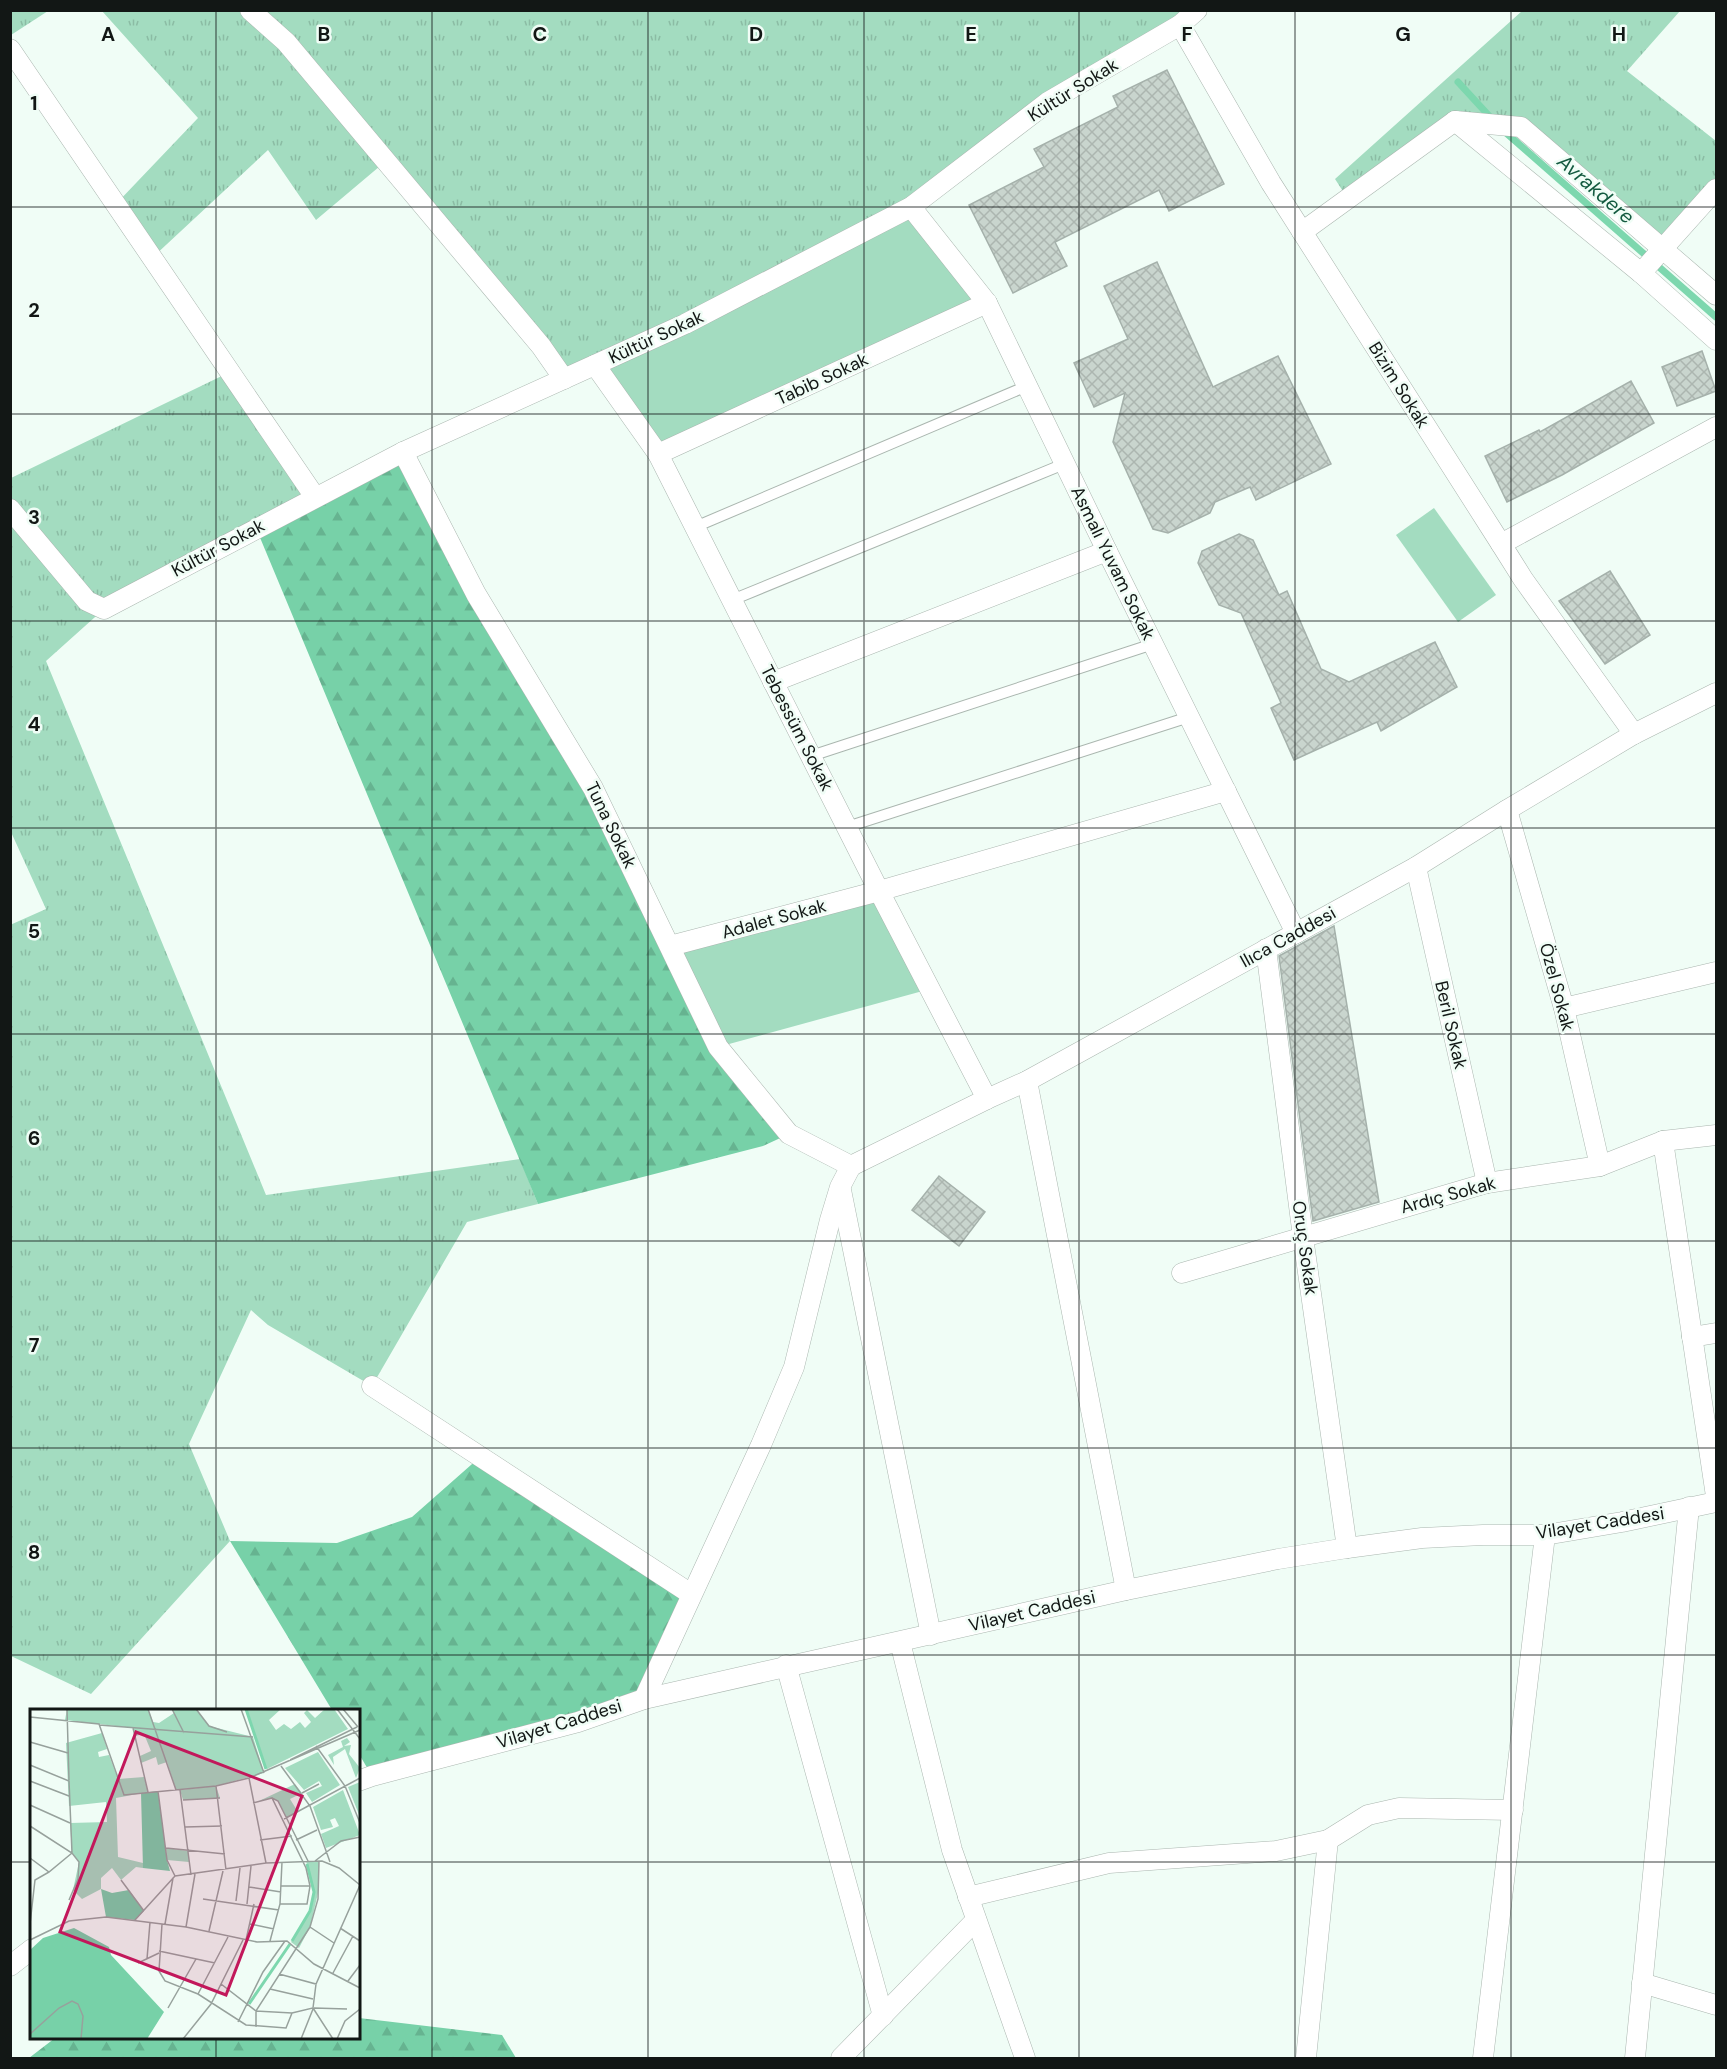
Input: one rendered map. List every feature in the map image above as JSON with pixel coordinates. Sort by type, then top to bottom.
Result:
[{"type":"street","points":[[250,10],[286,42],[541,346],[564,379]]},
{"type":"street","name":"Kültür Sokak","points":[[10,509],[87,602],[104,609],[403,452],[685,324],[911,207],[1048,102],[1180,25],[1197,10]]},
{"type":"street","name":"Bizim Sokak","points":[[1180,25],[1271,183],[1523,579],[1634,734]]},
{"type":"street","points":[[10,49],[315,497]]},
{"type":"street","points":[[1302,232],[1455,121],[1521,127],[1716,294]]},
{"type":"street","points":[[1455,121],[1641,273],[1716,340]]},
{"type":"street","points":[[1641,273],[1716,189]]},
{"type":"street","name":"Asmalı Yuvam Sokak","points":[[911,207],[987,303],[1296,933]]},
{"type":"street","name":"Tabib Sokak","points":[[658,454],[987,303]]},
{"type":"street","name":"Tebessüm Sokak","points":[[595,365],[658,454],[810,756],[987,1099]]},
{"type":"street","points":[[1501,544],[1716,427]]},
{"type":"street","name":"Tuna Sokak","points":[[403,452],[476,594],[593,788],[718,1047],[789,1134],[851,1166]]},
{"type":"street","points":[[773,682],[1107,551]]},
{"type":"street","name":"Ilıca Caddesi","points":[[851,1166],[1027,1081],[1416,867],[1634,734],[1716,693]]},
{"type":"street","name":"Adalet Sokak","points":[[670,946],[879,891],[1226,791]]},
{"type":"street","name":"Özel Sokak","points":[[1507,810],[1564,1008],[1600,1166]]},
{"type":"street","name":"Beril Sokak","points":[[1416,867],[1487,1183]]},
{"type":"street","name":"Oruç Sokak","points":[[1266,949],[1303,1237],[1347,1548]]},
{"type":"street","points":[[1564,1008],[1716,972]]},
{"type":"street","points":[[1027,1081],[1126,1590]]},
{"type":"street","name":"Ardıç Sokak","points":[[1182,1273],[1487,1183],[1600,1166],[1663,1142],[1716,1136]]},
{"type":"street","points":[[1663,1142],[1716,1496]]},
{"type":"street","points":[[644,1699],[761,1445],[794,1367],[830,1220],[840,1187],[851,1166]]},
{"type":"street","points":[[840,1187],[931,1635]]},
{"type":"street","points":[[1692,1337],[1716,1334]]},
{"type":"street","points":[[372,1386],[692,1594]]},
{"type":"street","name":"Vilayet Caddesi","points":[[360,1780],[578,1722],[644,1699],[786,1665],[900,1642],[1126,1590],[1278,1559],[1347,1548],[1422,1538],[1545,1535],[1622,1522],[1716,1502]]},
{"type":"street","points":[[1635,2058],[1689,1507]]},
{"type":"street","points":[[1483,2058],[1545,1535]]},
{"type":"street","points":[[900,1642],[952,1850],[1025,2058]]},
{"type":"street","points":[[786,1665],[883,2016]]},
{"type":"street","points":[[968,1897],[1109,1863],[1276,1851],[1328,1840],[1368,1815],[1399,1808],[1513,1810]]},
{"type":"street","points":[[1306,2058],[1328,1840]]},
{"type":"street","points":[[841,2058],[976,1920]]},
{"type":"street","points":[[10,1966],[30,1951]]},
{"type":"street","points":[[1642,1983],[1716,2005]]},
{"type":"lane","points":[[694,527],[1027,386]]},
{"type":"lane","points":[[732,600],[1065,464]]},
{"type":"lane","points":[[810,756],[1153,644]]},
{"type":"lane","points":[[847,827],[1189,717]]},
{"type":"green space","points":[[11,10],[48,10],[48,11],[11,35]]},
{"type":"green space","points":[[102,11],[1197,11],[1048,103],[911,207],[564,379],[386,161],[316,220],[268,150],[152,258],[116,204],[198,118]]},
{"type":"green space","points":[[1522,11],[1680,11],[1627,71],[1716,141],[1716,189],[1663,248],[1521,127],[1455,121],[1348,199],[1335,179]]},
{"type":"green space","points":[[911,207],[987,303],[658,454],[595,365]]},
{"type":"green space","points":[[230,372],[315,497],[104,609],[46,661],[266,1195],[520,1159],[538,1204],[467,1222],[372,1386],[268,1325],[251,1310],[189,1444],[230,1541],[91,1694],[11,1656],[10,925],[46,909],[11,832],[11,478]]},
{"type":"green space","points":[[403,452],[593,788],[718,1047],[789,1134],[763,1146],[538,1204],[256,528]]},
{"type":"green space","points":[[1434,508],[1496,595],[1458,622],[1396,535]]},
{"type":"green space","points":[[879,891],[930,989],[718,1047],[670,946]]},
{"type":"green space","points":[[480,1457],[691,1594],[644,1699],[372,1776],[360,1756],[360,1709],[331,1709],[230,1541],[337,1543],[412,1517]]},
{"type":"green space","points":[[360,2018],[502,2035],[516,2058],[29,2058],[54,2039],[360,2039]]},
{"type":"building","points":[[1167,70],[1224,184],[1169,211],[1159,190],[1055,242],[1067,266],[1013,293],[969,205],[1044,167],[1034,149],[1118,107],[1113,96]]},
{"type":"building","points":[[1157,262],[1213,387],[1278,356],[1331,464],[1256,500],[1250,487],[1215,502],[1210,513],[1168,533],[1153,529],[1113,442],[1125,393],[1094,407],[1074,363],[1128,339],[1104,286]]},
{"type":"building","points":[[1702,351],[1716,391],[1677,406],[1662,367]]},
{"type":"building","points":[[1631,381],[1654,423],[1562,475],[1507,502],[1485,456],[1539,430],[1540,432]]},
{"type":"building","points":[[1239,534],[1253,540],[1279,595],[1287,591],[1321,669],[1349,682],[1435,642],[1457,687],[1381,731],[1377,722],[1294,760],[1271,708],[1281,703],[1241,613],[1219,605],[1198,563],[1202,551]]},
{"type":"building","points":[[1610,571],[1650,635],[1605,664],[1559,601]]},
{"type":"building","points":[[1334,926],[1379,1202],[1313,1221],[1279,956]]},
{"type":"building","points":[[939,1176],[985,1212],[959,1246],[912,1210]]},
{"type":"waterway","name":"Avrakdere","points":[[1458,82],[1492,119]]},
{"type":"waterway","name":"Avrakdere","points":[[1504,131],[1716,317]]}]
